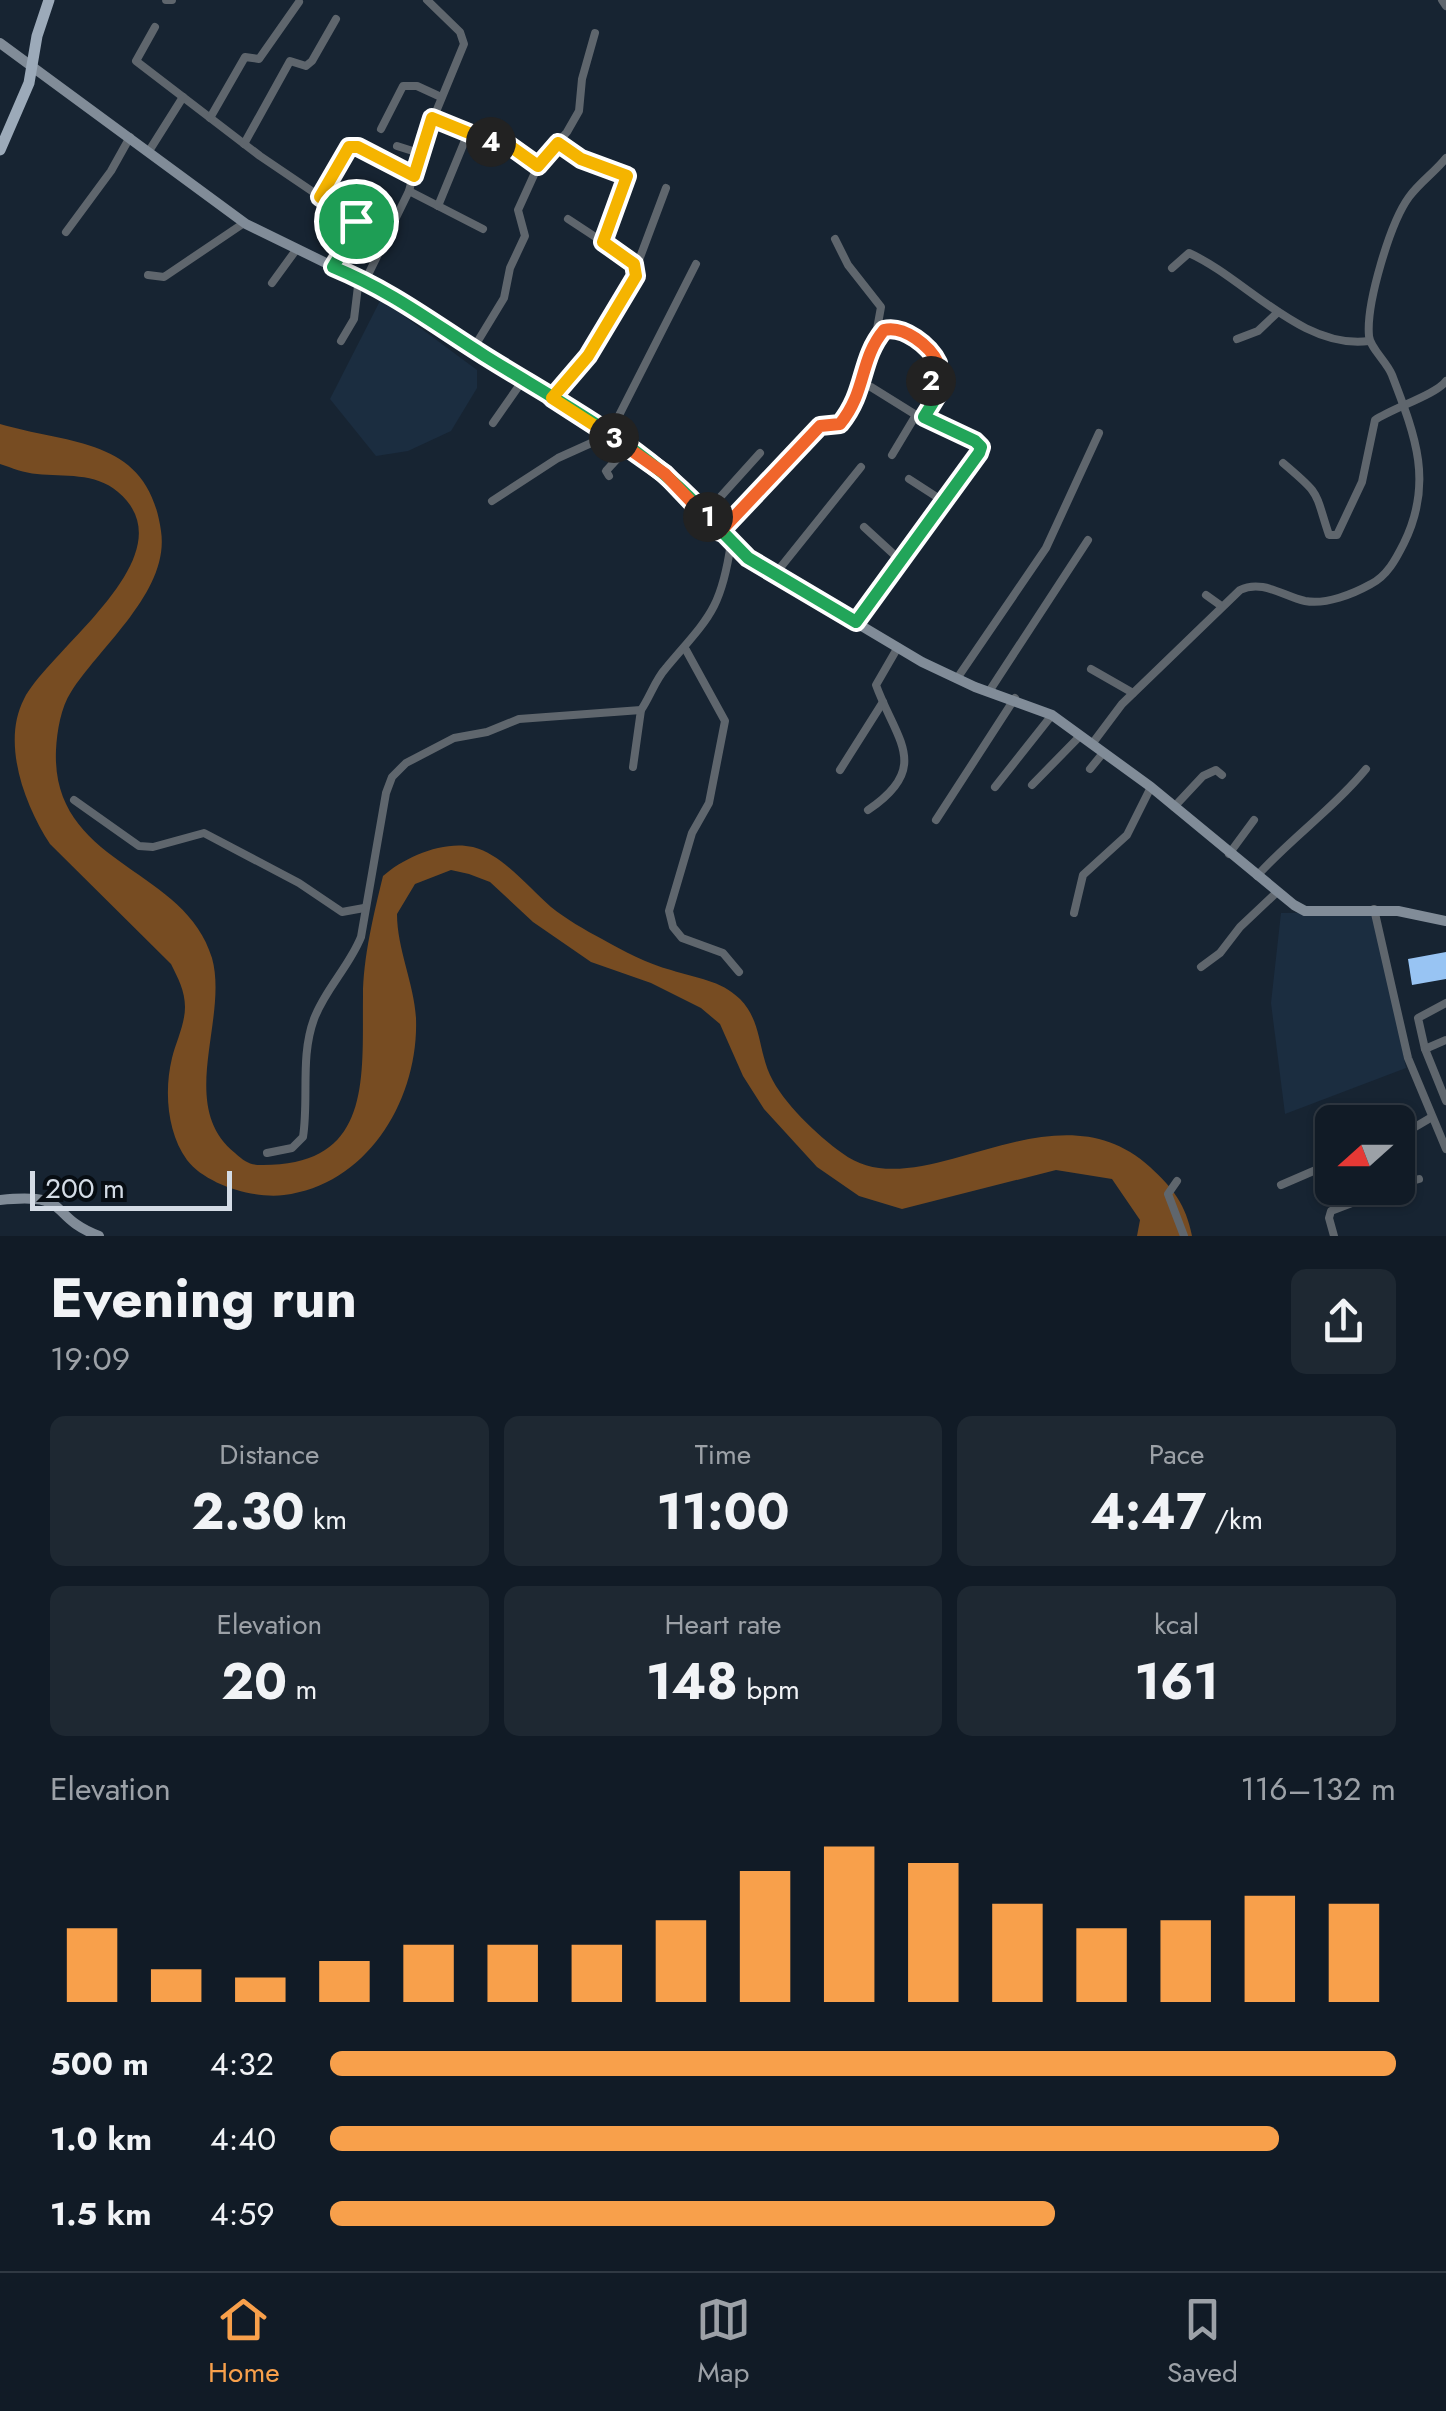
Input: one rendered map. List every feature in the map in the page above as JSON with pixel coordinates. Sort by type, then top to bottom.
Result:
[{"type":"main road","points":[[0,150],[31,68],[49,0]]},
{"type":"street","points":[[341,341],[354,319],[362,279],[409,191],[419,152],[464,42],[460,32],[427,0]]},
{"type":"street","points":[[210,118],[245,57],[259,60],[299,2]]},
{"type":"street","points":[[244,144],[290,61],[306,66],[312,61],[336,19]]},
{"type":"street","points":[[155,27],[136,61],[358,226],[333,267]]},
{"type":"street","points":[[474,349],[504,298],[510,268],[526,233],[518,210],[538,166],[579,111],[582,80],[595,33]]},
{"type":"street","points":[[0,43],[244,223],[410,304],[628,447],[665,474],[748,558],[898,648],[975,687],[1015,698],[1052,715],[1151,787],[1276,892],[1305,911],[1374,909],[1446,921]]},
{"type":"street","points":[[382,129],[403,86],[417,86],[440,96]]},
{"type":"street","points":[[149,151],[183,97]]},
{"type":"street","points":[[432,118],[510,146],[538,166]]},
{"type":"street","points":[[438,206],[468,133]]},
{"type":"street","points":[[66,232],[130,138]]},
{"type":"street","points":[[558,143],[581,159],[627,176],[603,242]]},
{"type":"street","points":[[320,197],[352,145],[414,176]]},
{"type":"street","points":[[397,146],[419,152]]},
{"type":"street","points":[[1092,744],[1133,694],[1220,605],[1245,586],[1259,586],[1306,601],[1328,600],[1373,584],[1387,572],[1411,528],[1422,485],[1419,457],[1390,369],[1369,341],[1379,278],[1405,203],[1446,158]]},
{"type":"street","points":[[552,398],[588,356],[634,283],[666,188]]},
{"type":"street","points":[[409,191],[482,229]]},
{"type":"street","points":[[568,219],[636,268]]},
{"type":"street","points":[[148,274],[164,278],[244,223]]},
{"type":"street","points":[[836,239],[848,265],[881,308],[875,344]]},
{"type":"street","points":[[272,282],[296,250]]},
{"type":"street","points":[[1172,268],[1189,253],[1311,331],[1352,342],[1369,341]]},
{"type":"street","points":[[492,501],[558,458],[609,434],[696,264]]},
{"type":"street","points":[[1237,339],[1258,331],[1278,312]]},
{"type":"street","points":[[720,532],[820,426],[840,424],[862,389],[866,359],[884,330],[895,328],[909,334],[936,358],[938,363],[929,378],[940,391],[892,455]]},
{"type":"street","points":[[494,422],[523,380]]},
{"type":"street","points":[[1283,463],[1314,490],[1329,535],[1337,535],[1362,482],[1372,424],[1402,403],[1438,390],[1446,381]]},
{"type":"street","points":[[856,622],[981,447],[871,387]]},
{"type":"street","points":[[958,678],[1046,548],[1099,432]]},
{"type":"street","points":[[609,476],[606,472],[628,447]]},
{"type":"street","points":[[705,514],[760,453]]},
{"type":"street","points":[[776,573],[862,467]]},
{"type":"street","points":[[910,480],[943,501]]},
{"type":"street","points":[[864,527],[900,560]]},
{"type":"street","points":[[990,690],[1088,540]]},
{"type":"street","points":[[633,766],[641,710],[666,668],[686,650],[717,604],[730,542]]},
{"type":"street","points":[[1206,595],[1220,605]]},
{"type":"street","points":[[868,810],[894,790],[906,764],[905,747],[876,685],[898,648]]},
{"type":"street","points":[[686,650],[720,706],[724,720],[709,803],[692,833],[669,911],[672,927],[682,938],[724,953],[740,972]]},
{"type":"street","points":[[1092,669],[1133,694]]},
{"type":"street","points":[[936,820],[1015,698]]},
{"type":"street","points":[[840,770],[883,702]]},
{"type":"street","points":[[266,1153],[292,1148],[303,1137],[310,1032],[318,1008],[357,947],[378,853],[388,784],[406,763],[454,738],[487,732],[518,719],[641,710]]},
{"type":"street","points":[[995,787],[1052,715]]},
{"type":"street","points":[[1032,786],[1080,736]]},
{"type":"street","points":[[1090,769],[1103,753]]},
{"type":"street","points":[[1257,876],[1342,798],[1366,769]]},
{"type":"street","points":[[1174,808],[1203,776],[1216,770],[1222,775]]},
{"type":"street","points":[[1074,912],[1080,882],[1135,824],[1142,799],[1151,787]]},
{"type":"street","points":[[74,800],[138,846],[153,847],[204,834],[299,882],[342,912],[364,908]]},
{"type":"street","points":[[1229,854],[1254,820]]},
{"type":"street","points":[[1201,966],[1220,953],[1240,926],[1276,892]]},
{"type":"street","points":[[1374,909],[1408,1058],[1446,1149]]},
{"type":"street","points":[[1446,1003],[1418,1018],[1425,1049],[1441,1076],[1446,1101]]},
{"type":"street","points":[[1425,1049],[1446,1040]]},
{"type":"street","points":[[1415,1127],[1432,1117]]},
{"type":"street","points":[[1281,1185],[1315,1170]]},
{"type":"street","points":[[1415,1180],[1419,1179]]},
{"type":"street","points":[[1177,1180],[1168,1194],[1184,1236]]},
{"type":"street","points":[[0,1200],[44,1198],[56,1203],[83,1230],[98,1236]]},
{"type":"street","points":[[1334,1236],[1329,1218],[1332,1211],[1347,1205]]},
{"type":"shaded area","points":[[381,299],[477,370],[477,388],[451,431],[408,451],[376,456],[330,399]]},
{"type":"shaded area","points":[[0,424],[102,450],[123,461],[140,478],[153,500],[161,531],[155,575],[130,617],[68,698],[56,750],[60,788],[74,818],[96,843],[176,903],[197,927],[212,958],[215,982],[206,1087],[209,1111],[218,1134],[244,1160],[261,1165],[297,1161],[324,1151],[342,1134],[354,1112],[360,1086],[365,966],[383,876],[425,852],[462,845],[494,857],[557,911],[610,944],[733,993],[752,1017],[776,1086],[802,1118],[842,1153],[874,1167],[909,1168],[1030,1139],[1072,1135],[1112,1143],[1150,1167],[1165,1182],[1182,1206],[1192,1236],[1137,1236],[1140,1220],[1112,1179],[1056,1170],[902,1209],[859,1196],[817,1167],[764,1109],[743,1076],[720,1024],[701,1008],[651,983],[591,962],[533,922],[490,882],[451,870],[415,884],[397,914],[415,1005],[415,1049],[408,1079],[382,1134],[340,1175],[314,1188],[284,1195],[259,1195],[206,1177],[180,1149],[169,1111],[172,1058],[185,1013],[179,980],[171,964],[50,844],[25,793],[16,754],[17,716],[24,699],[127,571],[138,543],[136,517],[118,492],[99,481],[32,473],[0,464]]},
{"type":"shaded area","points":[[1374,912],[1406,1068],[1285,1114],[1271,1003],[1281,913]]},
{"type":"building","points":[[1446,952],[1446,979],[1412,985],[1408,959]]},
{"type":"route","points":[[356,221],[320,197],[344,153],[352,145],[414,176],[432,118],[480,139],[510,146],[538,166],[558,143],[581,159],[627,176],[626,188],[603,242],[634,264],[634,283],[588,356],[552,398],[609,434],[665,474],[705,514],[720,532],[820,426],[827,422],[840,424],[862,389],[866,359],[881,333],[890,328],[909,334],[938,360],[929,378],[940,391],[924,417],[975,441],[981,447],[979,453],[856,622],[748,558],[720,532],[665,474],[628,447],[609,434],[474,349],[410,304],[333,267],[358,226],[356,221]]}]
